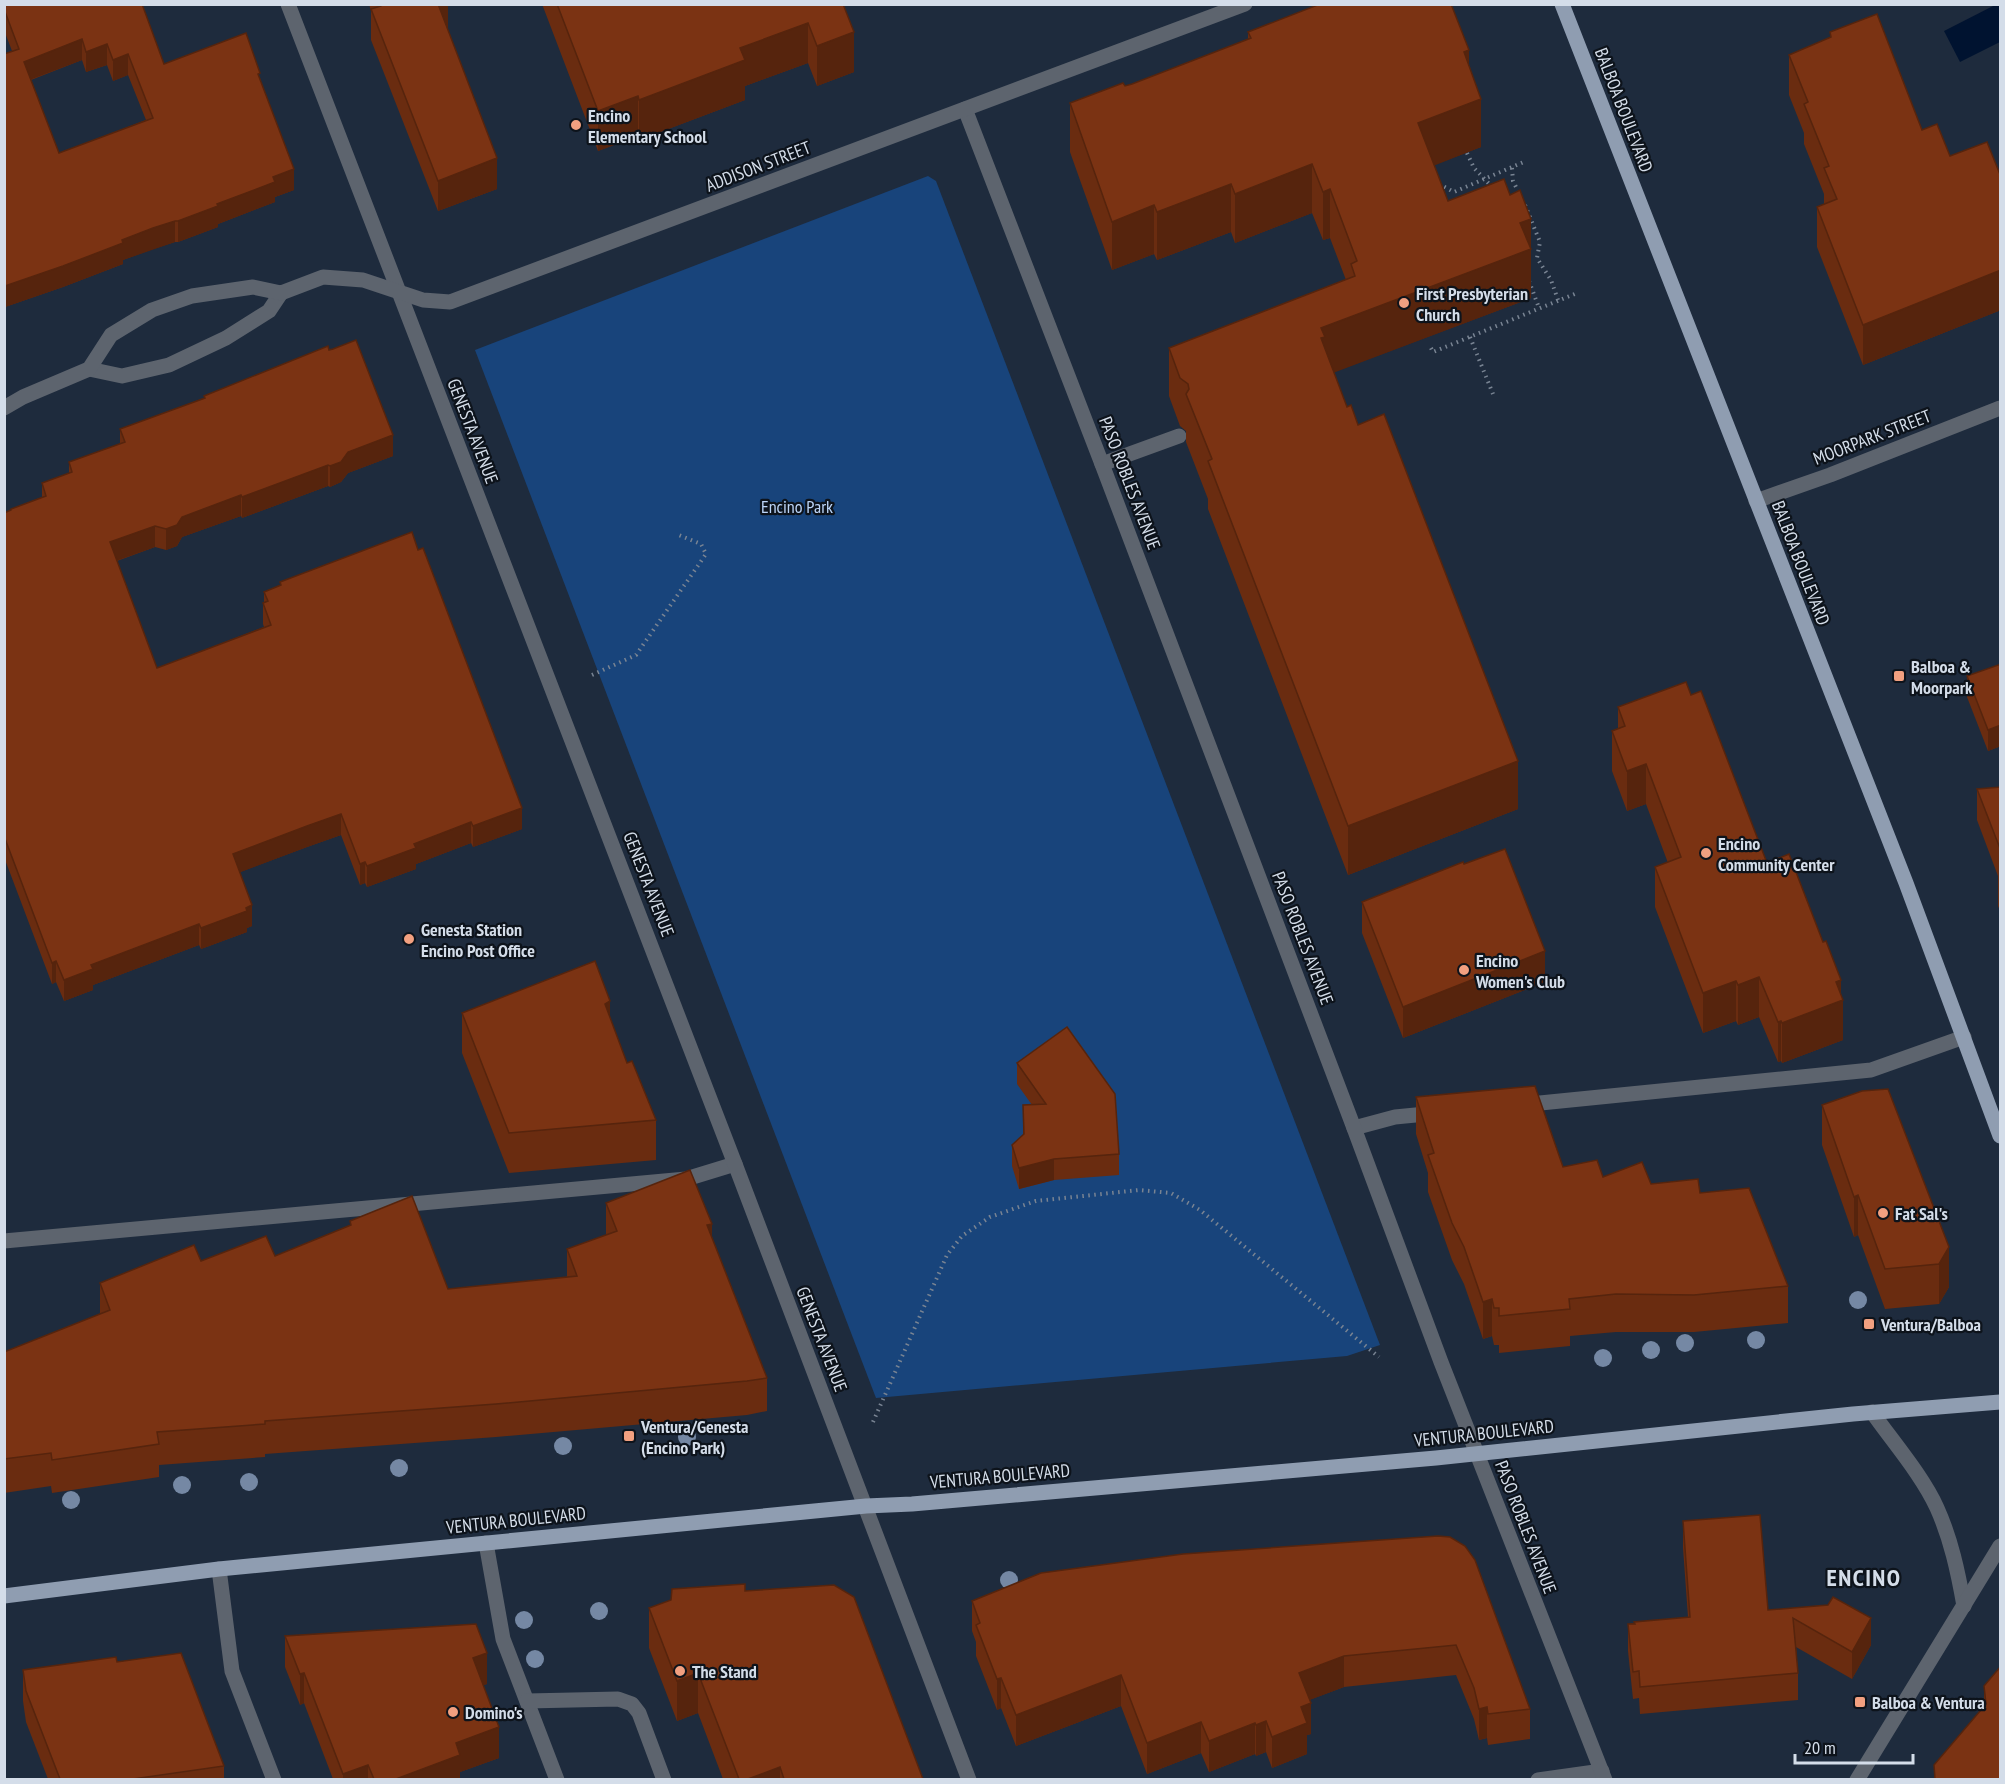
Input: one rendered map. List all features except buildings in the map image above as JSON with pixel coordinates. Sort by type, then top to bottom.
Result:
[{"type":"main road","name":"BALBOA BOULEVARD","points":[[1562,4],[2001,1136]]},
{"type":"main road","name":"VENTURA BOULEVARD","points":[[4,1596],[219,1569],[866,1506],[912,1504],[1477,1454],[1872,1412],[2001,1401]]},
{"type":"street","name":"GENESTA AVENUE","points":[[288,4],[735,1164],[969,1779]]},
{"type":"street","name":"ADDISON STREET","points":[[89,369],[122,376],[169,365],[226,338],[269,311],[281,293],[323,277],[363,280],[423,300],[450,302],[1245,4]]},
{"type":"street","name":"PASO ROBLES AVENUE","points":[[965,109],[1102,464],[1441,1362],[1604,1775]]},
{"type":"street","points":[[4,408],[23,397],[89,369],[111,335],[152,310],[192,296],[253,287],[281,293]]},
{"type":"street","name":"MOORPARK STREET","points":[[1756,501],[1830,475],[2001,408]]},
{"type":"street","points":[[1102,464],[1179,436]]},
{"type":"street","points":[[1500,1107],[1871,1070],[1964,1037]]},
{"type":"street","points":[[1354,1128],[1395,1117],[1453,1111]]},
{"type":"street","points":[[4,1241],[686,1179],[735,1164]]},
{"type":"street","points":[[1872,1412],[1936,1507],[1955,1558],[1964,1606]]},
{"type":"street","points":[[486,1543],[503,1639],[557,1779]]},
{"type":"street","points":[[1857,1779],[2001,1546]]},
{"type":"street","points":[[219,1569],[232,1671],[274,1779]]},
{"type":"street","points":[[527,1701],[618,1699],[632,1704],[639,1713],[664,1779]]},
{"type":"street","points":[[1538,1779],[1604,1775]]},
{"type":"path","points":[[1467,153],[1483,180],[1498,192]]},
{"type":"path","points":[[1432,181],[1454,192],[1526,161]]},
{"type":"path","points":[[1512,168],[1513,182],[1529,211],[1540,242],[1537,258],[1551,280],[1558,300]]},
{"type":"path","points":[[1452,202],[1454,192]]},
{"type":"path","points":[[1527,277],[1539,308]]},
{"type":"path","points":[[1431,348],[1433,352],[1577,293]]},
{"type":"path","points":[[1470,336],[1493,394]]},
{"type":"path","points":[[592,675],[636,655],[706,554],[701,544],[676,534]]},
{"type":"path","points":[[873,1422],[947,1255],[962,1236],[990,1217],[1036,1201],[1139,1190],[1171,1194],[1200,1210],[1379,1357]]},
{"type":"green space","name":"Encino Park","points":[[928,176],[936,181],[1380,1345],[1347,1356],[876,1398],[475,350]]},
{"type":"shaded area","points":[[1995,5],[2000,5],[2000,42],[1960,62],[1944,31]]},
{"type":"place","name":"Encino Elementary School","points":[[576,125]]},
{"type":"place","name":"First Presbyterian Church","points":[[1404,303]]},
{"type":"place","name":"Balboa & Moorpark","points":[[1899,676]]},
{"type":"place","name":"Encino Community Center","points":[[1706,853]]},
{"type":"place","name":"Genesta Station Encino Post Office","points":[[409,939]]},
{"type":"place","name":"Encino Women's Club","points":[[1464,970]]},
{"type":"place","name":"Fat Sal's","points":[[1883,1213]]},
{"type":"place","name":"Ventura/Balboa","points":[[1869,1324]]},
{"type":"place","name":"Ventura/Genesta (Encino Park)","points":[[629,1436]]},
{"type":"place","name":"The Stand","points":[[680,1671]]},
{"type":"place","name":"Balboa & Ventura","points":[[1860,1702]]},
{"type":"place","name":"Domino's","points":[[453,1712]]},
{"type":"district","name":"ENCINO","points":[[1864,1577]]}]
